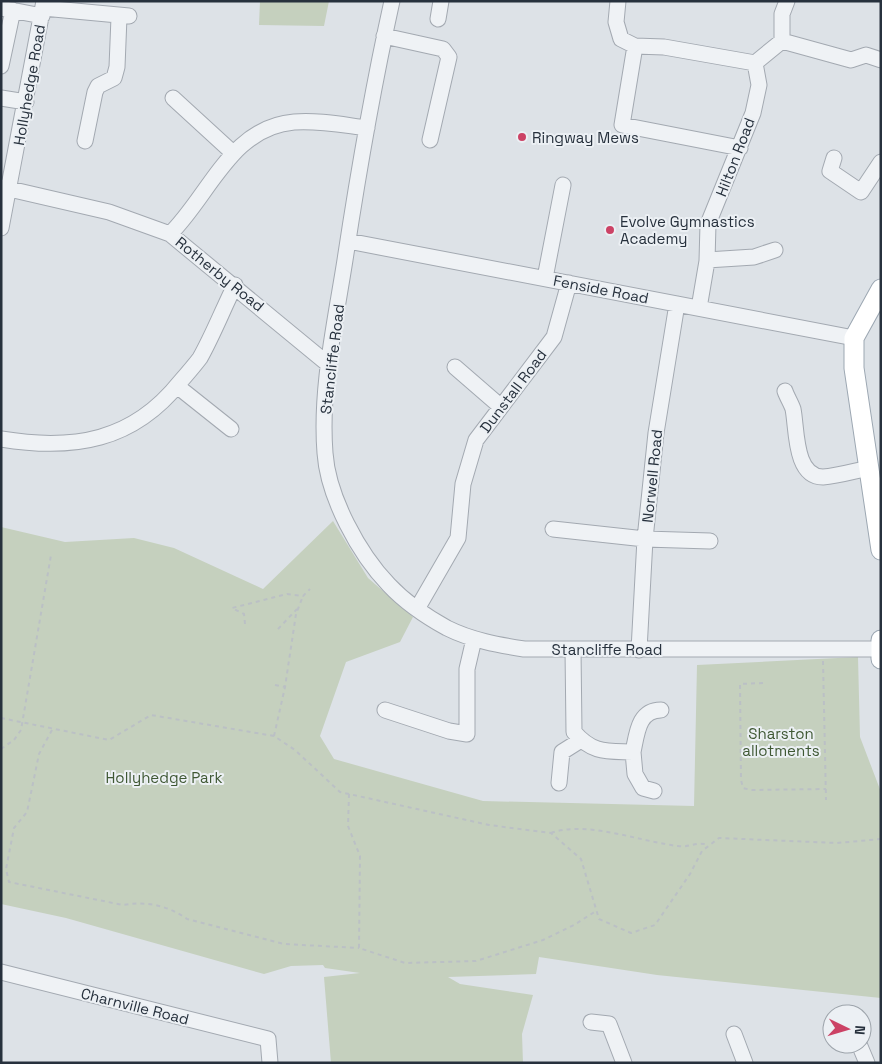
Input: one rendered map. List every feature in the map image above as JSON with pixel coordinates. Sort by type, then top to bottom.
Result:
[{"type":"main road","points":[[881,289],[854,338],[854,368],[881,550]]},
{"type":"street","name":"Stancliffe Road","points":[[392,1],[367,128],[348,241],[324,407],[325,455],[338,505],[362,550],[389,585],[417,609],[448,628],[474,639],[524,649],[880,649]]},
{"type":"street","points":[[438,19],[442,1]]},
{"type":"street","points":[[618,1],[616,22],[621,38],[635,46],[664,47],[756,63],[782,41]]},
{"type":"street","points":[[782,41],[781,21],[787,1]]},
{"type":"street","points":[[1,66],[7,9],[43,8],[124,16],[114,78],[98,86],[95,92],[85,142]]},
{"type":"street","name":"Hollyhedge Road","points":[[1,228],[5,188],[26,102],[43,8]]},
{"type":"street","points":[[384,36],[443,49],[449,56],[430,140]]},
{"type":"street","points":[[782,41],[851,60],[866,55],[881,60]]},
{"type":"street","points":[[635,46],[622,126],[740,148]]},
{"type":"street","name":"Hilton Road","points":[[699,308],[707,260],[708,224],[753,113],[759,85],[756,63]]},
{"type":"street","points":[[1,98],[26,102]]},
{"type":"street","points":[[173,98],[233,153]]},
{"type":"street","points":[[170,234],[233,153],[255,136],[277,126],[293,122],[313,122],[367,128]]},
{"type":"street","points":[[829,167],[865,196],[881,162]]},
{"type":"street","points":[[545,278],[563,185]]},
{"type":"street","name":"Rotherby Road","points":[[5,188],[109,212],[170,234],[235,285],[329,365]]},
{"type":"street","name":"Fenside Road","points":[[348,241],[854,338]]},
{"type":"street","points":[[707,260],[754,257],[775,250]]},
{"type":"street","name":"Dunstall Road","points":[[417,609],[458,538],[463,484],[476,440],[554,337],[569,283]]},
{"type":"street","points":[[1,439],[37,444],[95,440],[137,423],[169,396],[199,358],[235,285]]},
{"type":"street","name":"Norwell Road","points":[[639,650],[645,539],[656,433],[677,304]]},
{"type":"street","points":[[455,367],[500,406]]},
{"type":"street","points":[[177,386],[231,429]]},
{"type":"street","points":[[785,391],[792,408],[795,438],[802,461],[809,472],[822,477],[869,468]]},
{"type":"street","points":[[553,528],[645,539],[710,542]]},
{"type":"street","points":[[385,710],[449,730],[467,741],[467,669],[474,639]]},
{"type":"street","points":[[574,650],[574,732],[585,745],[603,750],[633,752]]},
{"type":"street","points":[[654,790],[643,788],[635,774],[633,752],[638,729],[644,716],[654,710],[661,710]]},
{"type":"street","points":[[559,783],[562,752],[581,740]]},
{"type":"street","name":"Charnville Road","points":[[1,972],[268,1039],[270,1063]]},
{"type":"street","points":[[591,1022],[609,1024],[624,1063]]},
{"type":"street","points":[[734,1034],[745,1063]]},
{"type":"path","points":[[1,749],[14,740],[22,722],[51,555]]},
{"type":"path","points":[[278,629],[298,607],[310,589]]},
{"type":"path","points":[[245,624],[244,614],[232,608],[287,594],[304,596]]},
{"type":"path","points":[[274,736],[285,687],[298,607]]},
{"type":"path","points":[[823,649],[826,800]]},
{"type":"path","points":[[764,683],[740,684],[741,780],[743,788],[751,790],[826,789]]},
{"type":"path","points":[[275,685],[285,687]]},
{"type":"path","points":[[1,718],[109,740],[151,715],[274,736],[295,750],[340,792],[489,825],[551,833],[590,830],[679,847],[701,843],[709,846]]},
{"type":"path","points":[[52,729],[39,754],[27,812],[14,828],[6,869],[9,882],[123,905],[140,902],[154,904],[175,910],[187,919],[284,944],[359,948],[405,963],[476,961],[542,940],[574,925],[596,910]]},
{"type":"path","points":[[349,794],[348,826],[360,856],[359,948]]},
{"type":"path","points":[[551,833],[582,859],[599,919],[631,933],[655,925],[690,874],[702,851],[719,838],[837,843],[881,839]]},
{"type":"green space","points":[[260,1],[329,1],[324,26],[259,25]]},
{"type":"green space","name":"Hollyhedge Park","points":[[333,521],[368,578],[413,617],[400,642],[346,662],[320,736],[334,759],[483,801],[694,806],[697,665],[858,657],[860,737],[881,792],[881,998],[657,975],[539,957],[536,974],[448,977],[460,984],[533,995],[522,1034],[523,1063],[331,1063],[324,977],[360,973],[325,968],[323,965],[291,966],[264,974],[66,918],[1,904],[1,527],[65,542],[134,538],[174,548],[263,589]]},
{"type":"place","name":"Ringway Mews","points":[[522,137]]},
{"type":"place","name":"Evolve Gymnastics Academy","points":[[610,230]]},
{"type":"park label","name":"Sharston allotments","points":[[781,742]]}]
